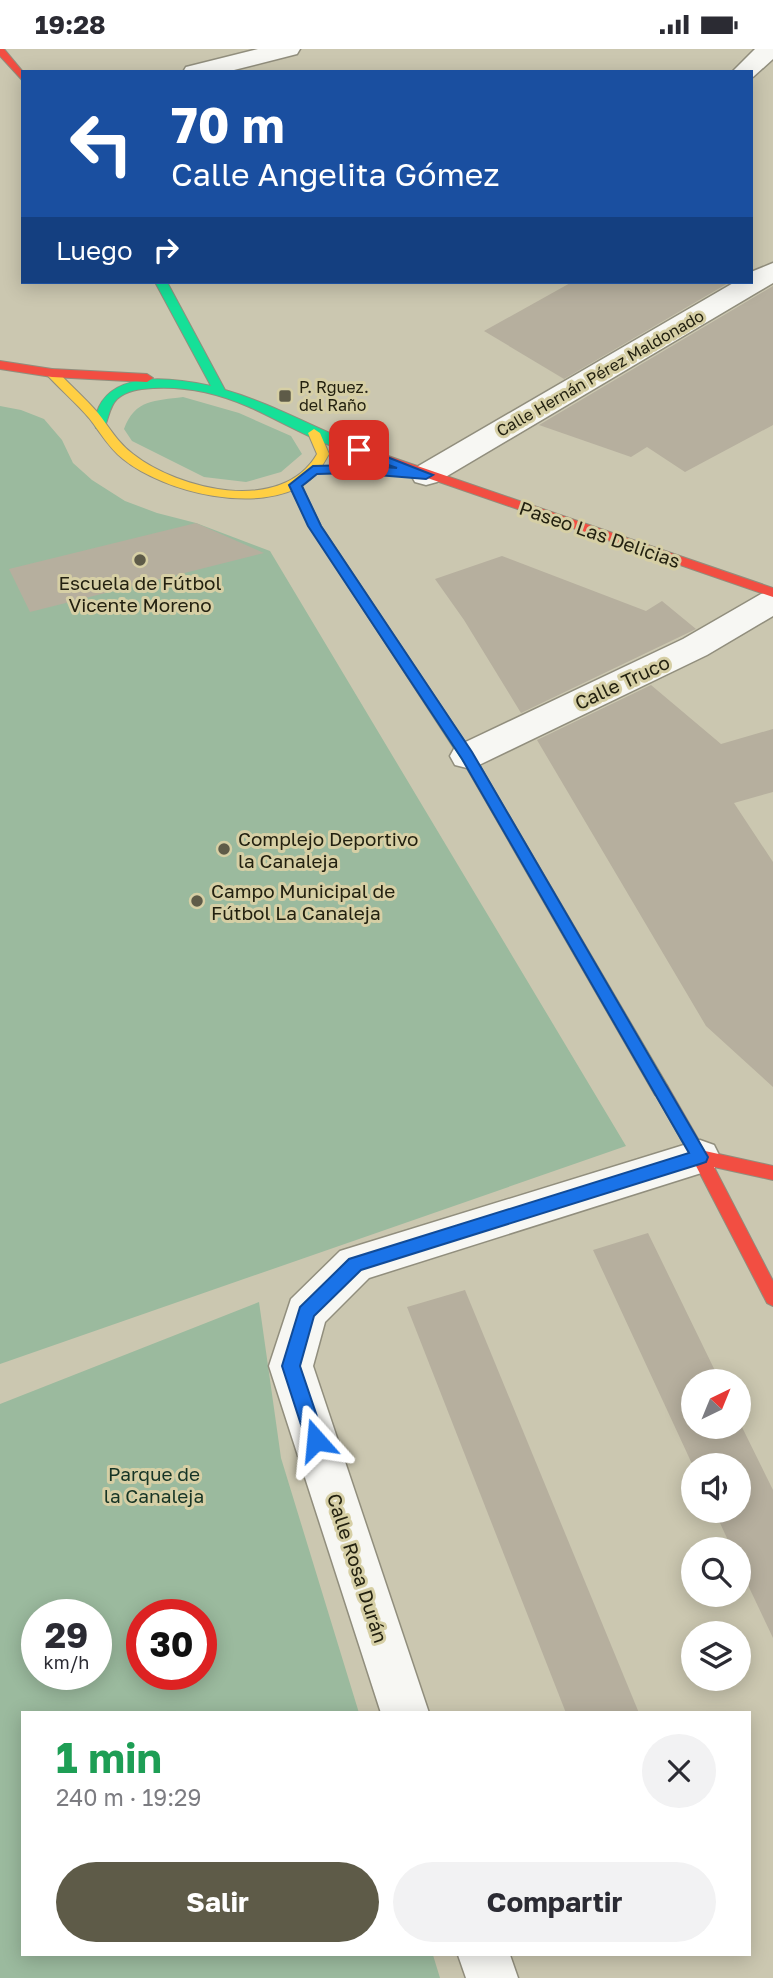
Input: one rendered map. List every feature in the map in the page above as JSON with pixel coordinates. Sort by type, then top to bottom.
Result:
[{"type":"street","points":[[203,70],[288,49]]},
{"type":"street","points":[[746,70],[769,49]]},
{"type":"street","points":[[0,50],[21,76]]},
{"type":"street","name":"Calle Hernán Pérez Maldonado","points":[[753,283],[773,271]]},
{"type":"street","points":[[162,284],[220,391]]},
{"type":"street","name":"Calle Hernán Pérez Maldonado","points":[[426,475],[751,284]]},
{"type":"street","points":[[0,365],[52,373],[106,374],[171,381]]},
{"type":"street","points":[[52,373],[100,425],[116,447],[159,476],[195,487],[238,494],[271,493],[295,485],[320,470],[323,454],[314,433]]},
{"type":"street","points":[[100,425],[103,407],[112,396],[134,386],[171,381]]},
{"type":"street","name":"Paseo Las Delicias","points":[[171,381],[220,391],[276,413],[314,433],[426,475],[773,593]]},
{"type":"street","name":"Paseo Las Delicias","points":[[365,470],[426,475]]},
{"type":"street","points":[[295,485],[315,526],[467,756],[700,1157],[773,1298]]},
{"type":"street","points":[[238,494],[315,526]]},
{"type":"street","name":"Calle Truco","points":[[467,756],[695,647],[773,602]]},
{"type":"street","points":[[700,1157],[773,1173]]},
{"type":"street","name":"Calle Rosa Durán","points":[[404,1711],[291,1366],[306,1312],[355,1264],[700,1157]]},
{"type":"street","points":[[484,1956],[492,1978]]},
{"type":"green space","points":[[183,397],[239,413],[291,436],[302,454],[281,472],[246,482],[204,477],[132,441],[124,429],[134,412],[147,403]]},
{"type":"green space","name":"Campo Municipal de Fútbol La Canaleja","points":[[0,406],[21,410],[44,419],[62,440],[73,463],[92,480],[125,501],[196,523],[270,551],[626,1146],[0,1364]]},
{"type":"green space","name":"Parque de la Canaleja","points":[[259,1302],[281,1458],[358,1711],[21,1711],[21,1956],[433,1956],[440,1978],[0,1978],[0,1404]]},
{"type":"building","points":[[568,284],[727,284],[564,379],[484,331]]},
{"type":"building","points":[[773,286],[773,425],[685,472],[647,447],[631,457],[539,425]]},
{"type":"building","name":"Escuela de Fútbol Vicente Moreno","points":[[196,523],[264,553],[30,612],[9,569]]},
{"type":"building","points":[[502,556],[646,611],[662,601],[696,629],[521,713],[464,620],[435,579]]},
{"type":"building","points":[[651,685],[721,744],[773,729],[773,792],[734,803],[773,862],[773,1087],[706,1026],[537,740]]},
{"type":"building","points":[[648,1233],[714,1369],[681,1369],[681,1439],[748,1439],[773,1490],[773,1638],[751,1591],[751,1537],[726,1537],[720,1523],[751,1523],[751,1453],[687,1453],[593,1250]]},
{"type":"building","points":[[465,1290],[638,1711],[565,1711],[407,1307]]},
{"type":"traffic: fast","points":[[162,284],[220,391]]},
{"type":"traffic: fast","points":[[100,425],[108,402],[118,392],[142,385],[188,385],[230,395],[318,435],[362,451]]},
{"type":"traffic: fast","points":[[295,485],[315,526],[468,758]]},
{"type":"traffic: slow","points":[[52,373],[131,459],[190,486],[237,495],[281,490],[307,476],[323,454],[314,433]]},
{"type":"traffic: slow","points":[[468,758],[661,1090]]},
{"type":"traffic: jam","points":[[0,50],[21,76]]},
{"type":"traffic: jam","points":[[0,365],[52,373],[147,378]]},
{"type":"traffic: jam","points":[[362,451],[773,593]]},
{"type":"traffic: jam","points":[[661,1090],[700,1157],[773,1298]]},
{"type":"traffic: jam","points":[[700,1157],[773,1173]]},
{"type":"place","name":"P. Rguez. del Raño","points":[[285,396]]},
{"type":"place","name":"Escuela de Fútbol Vicente Moreno","points":[[140,560]]},
{"type":"place","name":"Complejo Deportivo la Canaleja","points":[[224,849]]},
{"type":"place","name":"Campo Municipal de Fútbol La Canaleja","points":[[197,901]]},
{"type":"route","points":[[316,1440],[291,1366],[306,1312],[355,1264],[700,1157],[467,756],[315,526],[295,485],[313,470],[353,469],[426,475],[359,450]]}]
